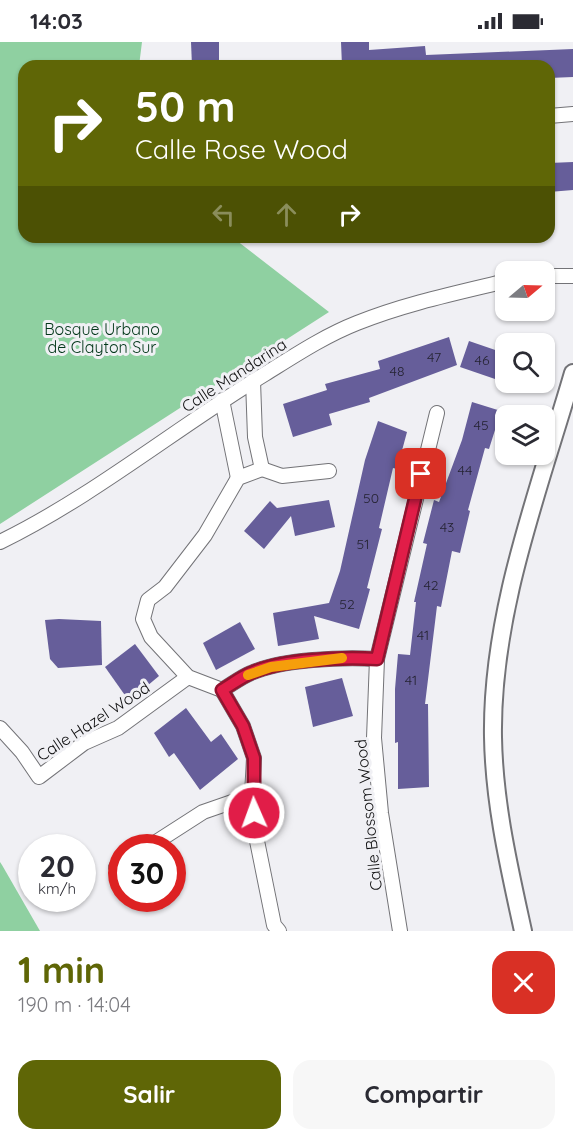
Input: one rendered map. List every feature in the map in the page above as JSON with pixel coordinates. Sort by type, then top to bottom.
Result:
[{"type":"street","points":[[555,116],[573,114]]},
{"type":"street","points":[[555,276],[573,276]]},
{"type":"street","name":"Calle Mandarina","points":[[0,542],[48,517],[222,400],[307,348],[356,323],[495,284]]},
{"type":"street","points":[[523,931],[503,834],[496,780],[493,736],[495,694],[502,628],[512,584],[573,372]]},
{"type":"street","points":[[253,381],[255,437],[262,469]]},
{"type":"street","points":[[222,400],[238,478]]},
{"type":"street","name":"Calle Blossom Wood","points":[[399,931],[381,813],[374,738],[377,659],[437,413]]},
{"type":"street","points":[[279,931],[274,925],[257,843],[252,795],[254,758],[243,726],[222,690],[188,677],[151,637],[143,619],[148,600],[165,587],[205,535],[238,478],[262,469],[282,476],[329,471]]},
{"type":"street","points":[[222,690],[250,673],[271,667],[347,657],[377,659]]},
{"type":"street","name":"Calle Hazel Wood","points":[[0,728],[22,752],[39,777],[84,743],[118,728],[188,677]]},
{"type":"street","points":[[169,834],[203,812],[252,795]]},
{"type":"green space","name":"Bosque Urbano de Clayton Sur","points":[[0,42],[142,42],[140,60],[18,60],[18,243],[240,243],[329,312],[0,524]]},
{"type":"green space","points":[[0,862],[18,893],[18,912],[29,912],[40,931],[0,931]]},
{"type":"building","points":[[191,42],[219,42],[219,60],[192,60]]},
{"type":"building","points":[[341,42],[369,42],[369,50],[425,46],[426,55],[573,49],[573,77],[555,78],[555,60],[342,60]]},
{"type":"building","points":[[573,162],[573,190],[555,192],[555,163]]},
{"type":"building","points":[[449,337],[457,365],[369,398],[370,402],[329,414],[332,425],[293,437],[283,404],[327,390],[325,384],[380,369],[378,361]]},
{"type":"building","points":[[469,341],[495,350],[495,379],[460,367]]},
{"type":"building","points":[[472,402],[495,409],[495,430],[489,449],[485,448],[468,510],[470,511],[460,553],[452,551],[441,607],[437,606],[425,704],[428,704],[429,787],[398,789],[395,689],[398,654],[410,655],[416,602],[414,602],[427,544],[423,543],[434,500],[439,502],[462,440]]},
{"type":"building","points":[[378,421],[407,432],[397,469],[393,468],[379,528],[382,529],[367,588],[370,589],[359,629],[314,616],[319,639],[278,646],[273,613],[329,603],[340,571],[365,460]]},
{"type":"building","points":[[329,500],[335,527],[295,536],[291,516],[264,549],[244,531],[270,501],[277,508]]},
{"type":"building","points":[[45,620],[101,621],[102,665],[58,668],[50,659]]},
{"type":"building","points":[[240,622],[255,649],[216,670],[203,643]]},
{"type":"building","points":[[135,644],[159,676],[129,701],[105,667]]},
{"type":"building","points":[[342,678],[353,716],[313,727],[305,687]]},
{"type":"building","points":[[186,708],[211,742],[221,734],[238,759],[200,790],[174,753],[169,757],[154,733]]},
{"type":"slow traffic","points":[[248,675],[271,667],[342,658]]},
{"type":"route","points":[[254,813],[252,795],[254,758],[243,726],[222,690],[250,673],[271,667],[347,657],[377,659],[421,474]]}]
